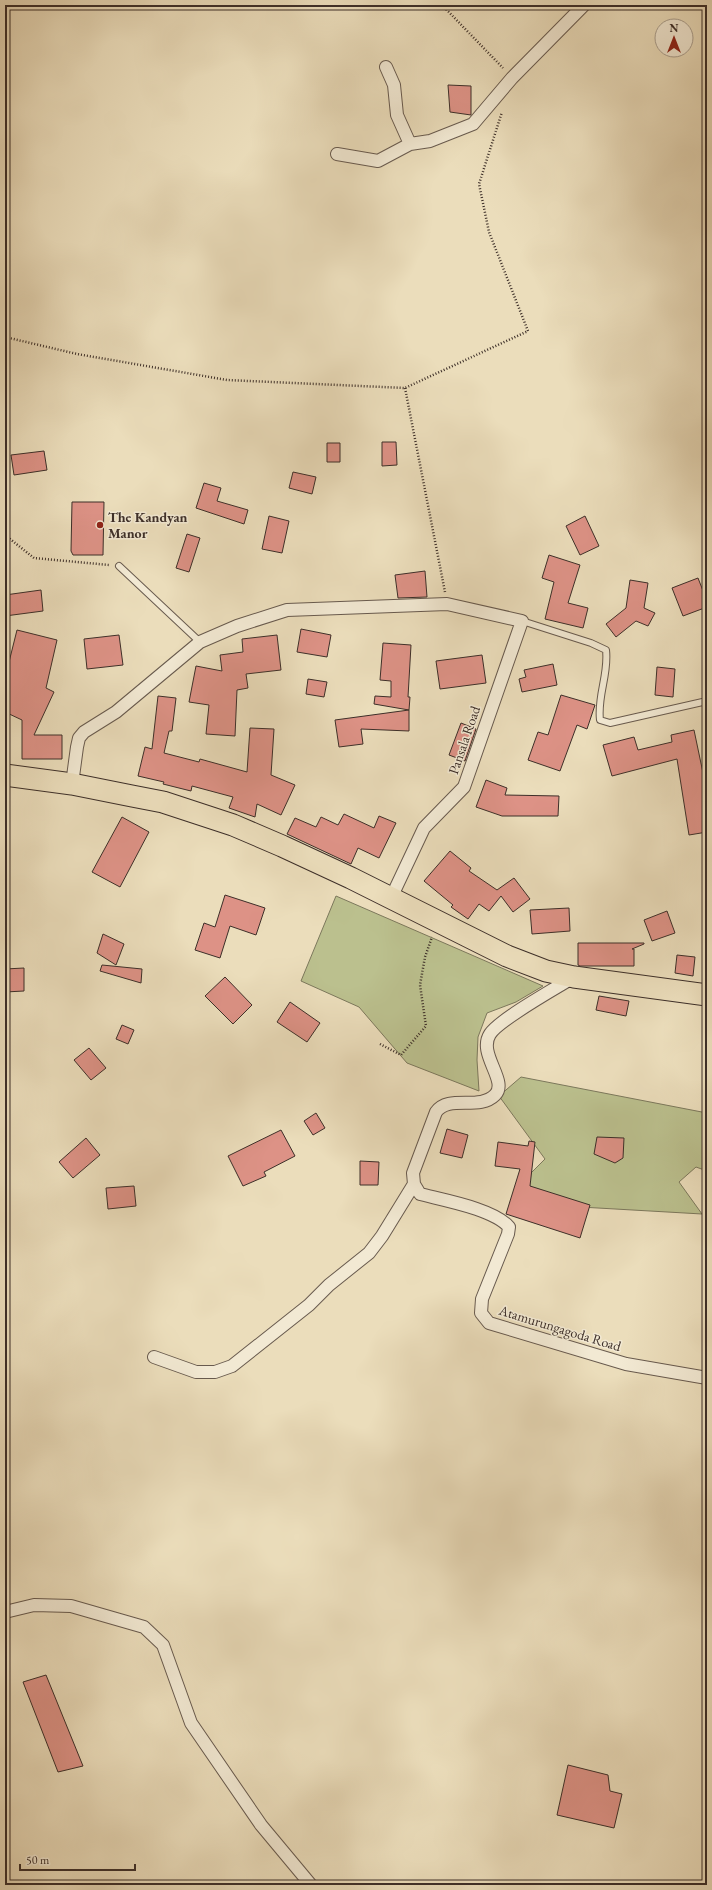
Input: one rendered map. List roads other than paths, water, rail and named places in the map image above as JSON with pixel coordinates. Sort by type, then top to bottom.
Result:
[{"type":"highway","points":[[5,775],[72,784],[163,802],[233,825],[282,846],[528,965],[546,971],[574,977],[707,995]]},
{"type":"street","points":[[337,154],[378,161],[410,144],[430,141],[473,124],[512,78],[584,5]]},
{"type":"street","points":[[386,67],[394,86],[397,115],[410,144]]},
{"type":"street","points":[[72,784],[76,747],[79,738],[84,732],[116,712],[200,642],[238,626],[287,610],[447,604],[522,621]]},
{"type":"street","name":"Pansala Road","points":[[391,898],[424,828],[464,787],[522,621]]},
{"type":"street","points":[[154,1357],[196,1372],[215,1372],[232,1366],[309,1305],[329,1285],[370,1253],[414,1184],[413,1174],[436,1112],[440,1106],[446,1104],[479,1102],[490,1099],[496,1094],[499,1087],[498,1078],[488,1054],[487,1044],[490,1034],[506,1019],[574,977]]},
{"type":"street","name":"Atamurungagoda Road","points":[[414,1184],[420,1194],[475,1209],[503,1220],[509,1227],[508,1234],[482,1299],[481,1313],[489,1323],[626,1364],[707,1378]]},
{"type":"street","points":[[5,1612],[34,1605],[71,1606],[144,1627],[164,1645],[191,1723],[261,1825],[311,1885]]},
{"type":"lane","points":[[119,566],[200,642]]},
{"type":"lane","points":[[522,621],[591,643],[606,650],[608,664],[599,711],[600,720],[610,723],[707,701]]},
{"type":"place","name":"The Kandyan Manor","points":[[100,525]]}]
